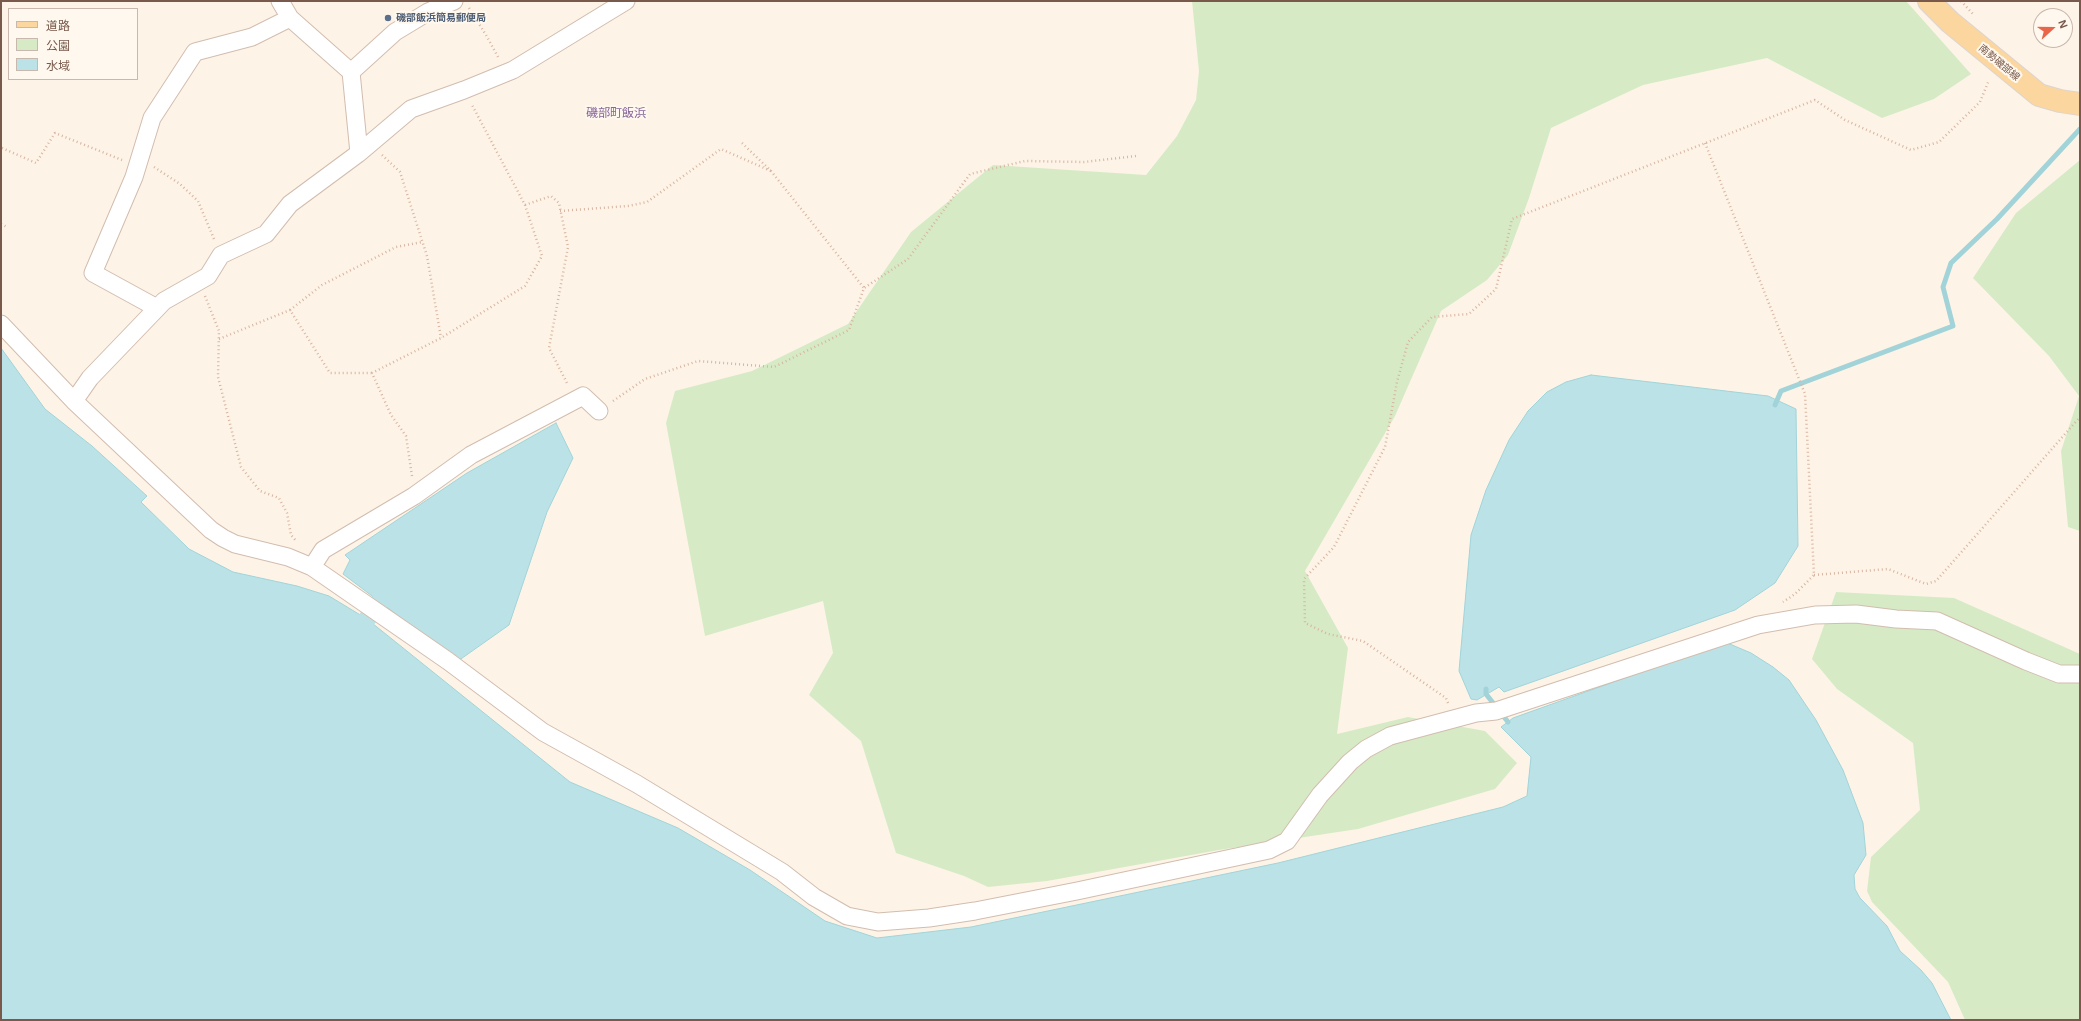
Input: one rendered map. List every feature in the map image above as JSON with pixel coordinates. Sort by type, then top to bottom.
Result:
[{"type":"main road","name":"南勢磯部線","points":[[1929,1],[1950,22],[2039,95],[2060,102],[2080,104]]},
{"type":"street","points":[[280,1],[290,18],[351,72],[365,148]]},
{"type":"street","points":[[74,401],[90,378],[164,301],[208,276],[221,255],[266,234],[290,204],[365,148],[411,109],[464,90],[505,73],[626,1]]},
{"type":"street","points":[[351,72],[396,32],[428,12],[461,4]]},
{"type":"street","points":[[157,308],[93,273],[139,162],[152,118],[196,52],[252,38],[290,18]]},
{"type":"street","points":[[1,324],[74,401],[211,530],[235,544],[288,557],[312,568],[392,621],[543,732],[637,784],[782,872],[814,897],[847,916],[878,922],[929,918],[1077,892],[1269,850],[1287,841],[1320,794],[1350,762],[1366,749],[1390,736],[1476,713],[1496,711],[1751,627],[1770,623],[1815,615],[1856,614],[1896,619],[1937,621],[2026,661],[2059,674],[2080,674]]},
{"type":"street","points":[[312,568],[324,550],[414,496],[471,455],[583,396],[599,411]]},
{"type":"path","points":[[1961,1],[1978,18]]},
{"type":"path","points":[[461,4],[486,35],[505,73]]},
{"type":"path","points":[[1456,718],[1446,698],[1363,641],[1328,634],[1305,623],[1304,579],[1334,547],[1385,447],[1397,382],[1408,342],[1432,317],[1469,314],[1496,289],[1512,219],[1815,100],[1845,120],[1911,150],[1939,142],[1980,102],[1998,62]]},
{"type":"path","points":[[290,310],[330,373],[372,373],[441,338],[524,286],[542,256],[525,206],[464,90]]},
{"type":"path","points":[[2,148],[36,163],[55,133],[139,162],[180,184],[198,201],[221,255]]},
{"type":"path","points":[[742,143],[771,171],[864,288]]},
{"type":"path","points":[[1706,143],[1805,394],[1814,575]]},
{"type":"path","points":[[365,148],[400,172],[427,256],[441,338]]},
{"type":"path","points":[[560,211],[628,206],[647,202],[721,149],[771,171]]},
{"type":"path","points":[[599,411],[645,379],[698,361],[774,367],[849,330],[864,288],[908,260],[970,174],[1025,161],[1084,162],[1136,156]]},
{"type":"path","points":[[525,206],[551,196],[559,203],[568,247],[549,348],[569,386],[583,396]]},
{"type":"path","points":[[1,224],[7,228]]},
{"type":"path","points":[[219,339],[290,310],[322,285],[396,247],[422,242]]},
{"type":"path","points":[[199,281],[219,331],[218,377],[241,467],[260,491],[279,498],[287,513],[291,535],[295,540],[299,544],[324,550]]},
{"type":"path","points":[[372,373],[391,416],[406,436],[414,496]]},
{"type":"path","points":[[1770,623],[1781,603],[1795,594],[1814,575],[1888,569],[1926,584],[1936,581],[2080,417]]},
{"type":"green space","points":[[1192,1],[1906,1],[1971,74],[1934,99],[1882,118],[1767,58],[1643,85],[1551,128],[1529,198],[1508,255],[1487,280],[1441,311],[1395,416],[1305,571],[1348,648],[1337,734],[1408,717],[1485,731],[1517,763],[1495,789],[1358,829],[1219,850],[1047,881],[988,887],[964,876],[896,853],[861,741],[809,695],[833,653],[823,601],[705,636],[666,423],[675,391],[752,371],[848,324],[911,232],[993,165],[1146,175],[1177,136],[1196,100],[1199,71]]},
{"type":"green space","points":[[2080,160],[2080,531],[2068,527],[2061,451],[2079,396],[2049,356],[1973,278],[2016,213]]},
{"type":"green space","points":[[1836,592],[1954,598],[2080,654],[2080,1020],[1965,1020],[1948,982],[1872,902],[1867,891],[1871,857],[1920,810],[1913,743],[1837,689],[1812,659]]},
{"type":"water","points":[[1,348],[45,409],[92,446],[147,496],[141,502],[189,549],[233,572],[297,586],[329,596],[367,619],[570,782],[678,828],[750,870],[825,921],[877,938],[971,927],[1278,863],[1503,807],[1527,796],[1531,757],[1501,727],[1513,718],[1725,642],[1751,653],[1773,667],[1789,680],[1816,720],[1843,770],[1863,823],[1866,855],[1854,875],[1855,889],[1860,898],[1887,926],[1900,951],[1921,970],[1932,983],[1951,1020],[1,1020]]},
{"type":"water","points":[[1591,375],[1768,396],[1796,409],[1798,546],[1775,583],[1735,610],[1504,692],[1499,687],[1477,700],[1471,699],[1459,671],[1471,535],[1486,490],[1509,440],[1528,411],[1547,392],[1566,382]]},
{"type":"water","points":[[556,423],[573,458],[547,512],[509,625],[458,661],[343,574],[350,560],[345,555],[467,473]]},
{"type":"waterway","points":[[1775,405],[1781,391],[1953,326],[1943,287],[1951,263],[1997,219],[2080,129]]},
{"type":"waterway","points":[[367,619],[380,602]]},
{"type":"waterway","points":[[1486,689],[1486,694],[1508,722]]},
{"type":"place","name":"磯部飯浜簡易郵便局","points":[[388,18]]},
{"type":"district","name":"磯部町飯浜","points":[[616,114]]}]
